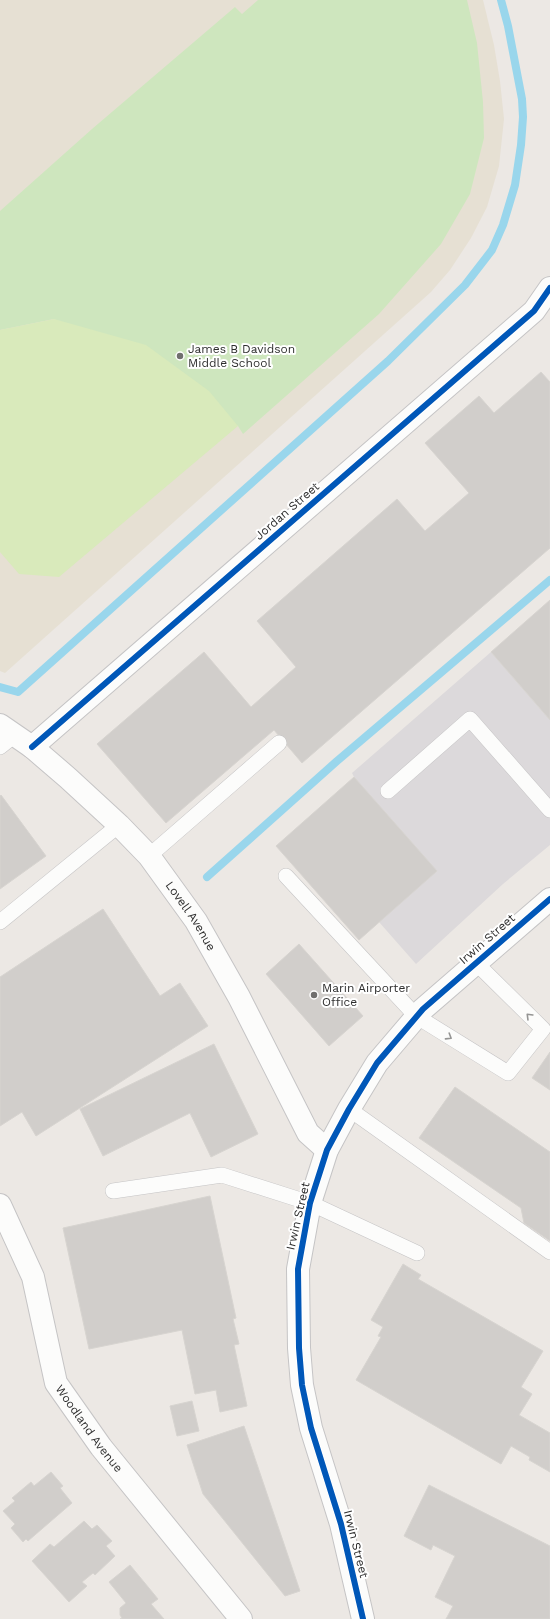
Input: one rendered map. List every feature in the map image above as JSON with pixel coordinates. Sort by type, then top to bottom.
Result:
[{"type":"street","name":"Jordan Street","points":[[12,739],[534,311],[550,288]]},
{"type":"street","name":"Lovell Avenue","points":[[12,739],[119,825],[148,856],[196,921],[239,998],[308,1133],[327,1150]]},
{"type":"street","name":"Irwin Street","points":[[363,1619],[341,1524],[311,1428],[302,1385],[299,1348],[298,1269],[310,1204],[327,1150],[349,1109],[377,1063],[416,1016],[550,899]]},
{"type":"street","name":"Woodland Avenue","points":[[0,1205],[32,1277],[56,1383],[101,1447],[241,1619]]},
{"type":"lane","points":[[388,791],[470,718],[550,810]]},
{"type":"lane","points":[[148,856],[279,743]]},
{"type":"lane","points":[[0,922],[119,825]]},
{"type":"lane","points":[[286,876],[416,1016],[508,1073],[543,1029],[476,963]]},
{"type":"lane","points":[[349,1109],[550,1252]]},
{"type":"lane","points":[[113,1191],[222,1175],[310,1204],[416,1252]]},
{"type":"shaded area","name":"James B Davidson Middle School","points":[[0,0],[483,0],[494,45],[504,119],[499,166],[487,207],[471,238],[450,270],[431,292],[5,673],[0,671]]},
{"type":"shaded area","points":[[491,652],[550,720],[550,845],[503,884],[416,964],[379,922],[354,777],[352,773]]},
{"type":"green space","name":"James B Davidson Middle School","points":[[258,0],[467,0],[477,43],[483,102],[484,138],[470,194],[441,244],[379,314],[243,434],[238,426],[54,319],[0,330],[0,211],[92,129],[235,7],[242,14]]},
{"type":"green space","points":[[54,319],[146,345],[209,391],[238,426],[59,577],[19,574],[0,552],[0,330]]},
{"type":"building","points":[[541,372],[550,382],[550,548],[302,763],[274,730],[166,823],[97,744],[204,652],[251,707],[296,667],[257,621],[397,499],[425,531],[469,493],[425,443],[479,396],[494,413]]},
{"type":"building","points":[[550,600],[550,720],[491,652]]},
{"type":"building","points":[[354,777],[437,871],[359,940],[276,846]]},
{"type":"building","points":[[1,795],[46,856],[0,889],[0,796]]},
{"type":"building","points":[[103,909],[160,996],[180,983],[208,1026],[36,1136],[22,1112],[0,1126],[0,977]]},
{"type":"building","name":"Marin Airporter Office","points":[[299,944],[363,1016],[329,1046],[266,974]]},
{"type":"building","points":[[214,1044],[258,1134],[211,1157],[190,1113],[103,1156],[80,1109]]},
{"type":"building","points":[[550,1052],[550,1090],[532,1078]]},
{"type":"building","points":[[455,1087],[550,1152],[550,1241],[524,1223],[521,1208],[419,1138]]},
{"type":"building","points":[[210,1196],[236,1318],[233,1319],[239,1344],[234,1345],[247,1406],[220,1412],[216,1390],[195,1394],[182,1330],[89,1349],[63,1228]]},
{"type":"building","points":[[403,1264],[421,1275],[418,1279],[543,1351],[521,1387],[532,1394],[519,1415],[550,1433],[550,1472],[529,1460],[530,1457],[511,1446],[501,1464],[356,1380],[381,1337],[378,1336],[383,1327],[371,1320]]},
{"type":"building","points":[[192,1401],[199,1431],[177,1436],[170,1406]]},
{"type":"building","points":[[244,1426],[300,1591],[285,1596],[203,1494],[187,1445]]},
{"type":"building","points":[[51,1472],[63,1486],[60,1488],[72,1503],[28,1541],[26,1539],[23,1542],[11,1528],[15,1524],[3,1511],[15,1501],[12,1498],[31,1482],[34,1486]]},
{"type":"building","points":[[429,1485],[550,1546],[550,1619],[446,1619],[453,1606],[435,1597],[455,1556],[433,1545],[431,1550],[404,1536]]},
{"type":"building","points":[[84,1521],[92,1529],[97,1525],[112,1541],[106,1546],[115,1556],[95,1575],[93,1573],[82,1582],[87,1586],[69,1602],[32,1561],[50,1544],[54,1547]]},
{"type":"building","points":[[130,1565],[158,1599],[151,1604],[164,1619],[120,1619],[122,1618],[120,1615],[120,1608],[126,1603],[109,1582]]},
{"type":"waterway","points":[[0,687],[18,692],[388,361],[465,285],[492,250],[503,225],[515,185],[521,145],[523,117],[522,99],[508,26],[501,0]]},
{"type":"waterway","points":[[207,877],[337,761],[550,580]]},
{"type":"cycle path","points":[[32,747],[534,311],[550,288]]},
{"type":"cycle path","points":[[363,1619],[341,1524],[311,1428],[302,1385],[299,1348],[298,1269],[310,1203],[327,1150],[349,1109],[377,1063],[423,1009],[550,899]]},
{"type":"place","name":"James B Davidson Middle School","points":[[180,356]]},
{"type":"place","name":"Marin Airporter Office","points":[[314,995]]}]
